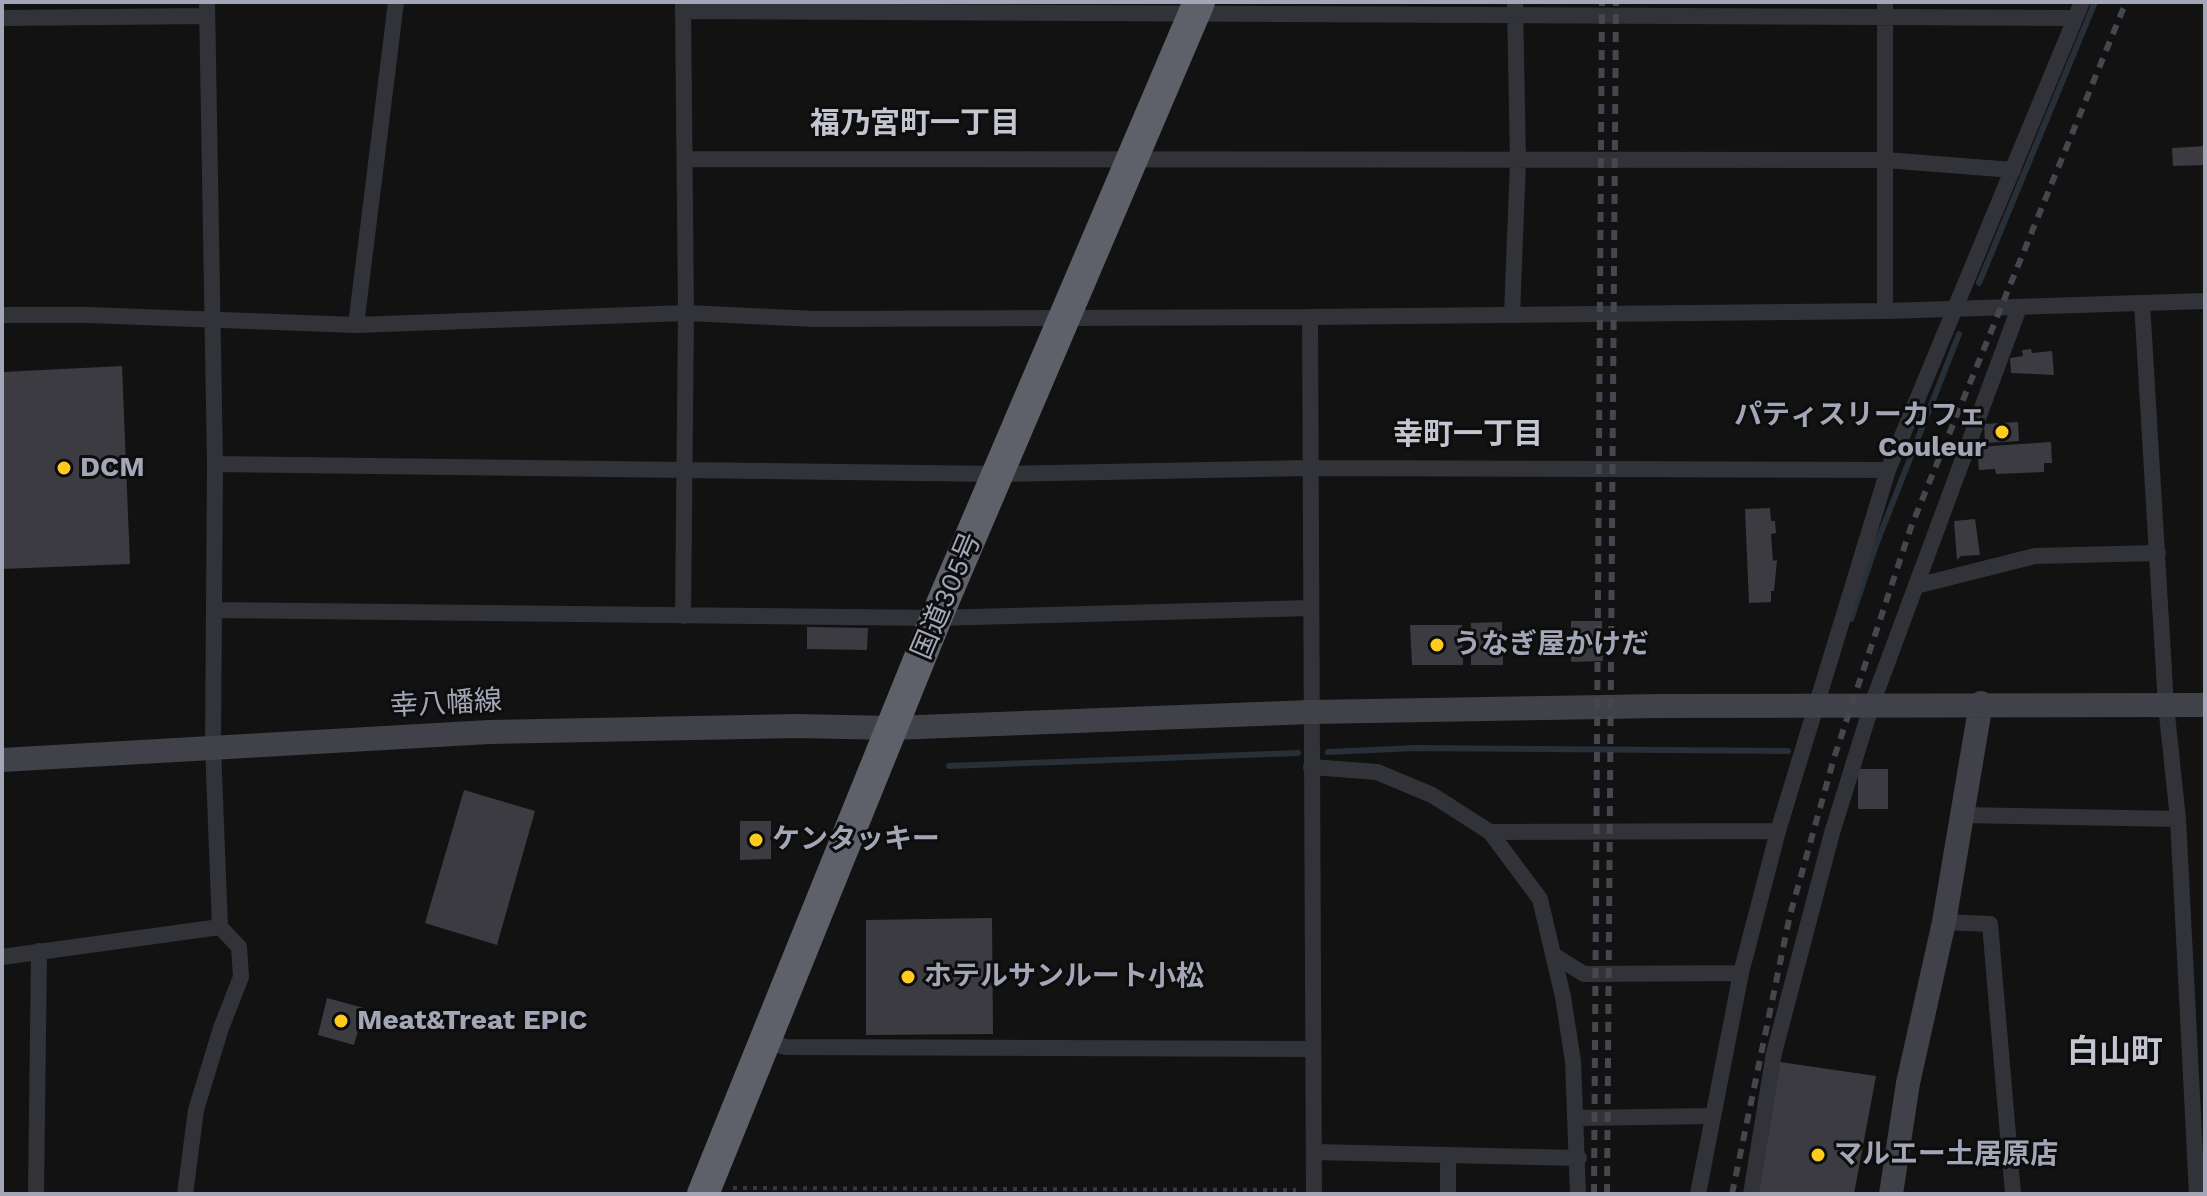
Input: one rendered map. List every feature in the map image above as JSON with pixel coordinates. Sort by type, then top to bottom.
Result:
[{"type":"highway","name":"国道305号","points":[[704,1191],[936,618],[1068,316],[1196,8]]},
{"type":"street","points":[[356,325],[396,2]]},
{"type":"street","points":[[683,616],[686,471],[683,7],[2078,10],[1888,470],[1813,705],[1778,831],[1741,973],[1698,1194]]},
{"type":"street","points":[[2,18],[207,9],[215,464],[213,747],[220,927],[239,947],[241,977],[221,1028],[196,1110],[185,1194]]},
{"type":"street","points":[[1512,315],[1518,161],[1515,9]]},
{"type":"street","points":[[1885,9],[1885,311]]},
{"type":"street","points":[[685,159],[1885,160],[2013,170]]},
{"type":"street","points":[[2,315],[88,315],[356,325],[686,313],[815,319],[1310,317],[1956,310],[2205,301]]},
{"type":"street","points":[[2142,303],[2166,705],[2178,819],[2197,1194]]},
{"type":"street","points":[[1751,1194],[1774,1053],[1832,833],[1872,704],[2019,308]]},
{"type":"street","points":[[1310,317],[1314,1192]]},
{"type":"street","points":[[215,464],[1000,474],[1310,468],[1888,470]]},
{"type":"street","points":[[1916,586],[2035,556],[2158,553]]},
{"type":"street","points":[[214,610],[936,618],[1311,608]]},
{"type":"street","points":[[1891,1194],[1908,1083],[1944,922],[1981,703]]},
{"type":"street","name":"幸八幡線","points":[[2,760],[489,732],[797,726],[893,728],[1311,712],[1981,703],[2205,705]]},
{"type":"street","points":[[1311,767],[1377,772],[1432,795],[1490,832],[1540,899],[1555,956],[1573,1061],[1578,1194]]},
{"type":"street","points":[[1962,815],[2178,819]]},
{"type":"street","points":[[1490,832],[1778,831]]},
{"type":"street","points":[[1944,922],[1990,924],[2013,1194]]},
{"type":"street","points":[[2,957],[220,927]]},
{"type":"street","points":[[36,1194],[39,951]]},
{"type":"street","points":[[1555,956],[1584,974],[1741,973]]},
{"type":"street","points":[[765,1041],[786,1047],[1313,1049]]},
{"type":"street","points":[[1577,1118],[1712,1116]]},
{"type":"street","points":[[1314,1152],[1579,1158]]},
{"type":"street","points":[[1448,1155],[1448,1194]]},
{"type":"path","points":[[704,1191],[1314,1192]]},
{"type":"building","points":[[2205,146],[2205,165],[2173,166],[2172,148]]},
{"type":"building","points":[[2031,349],[2032,353],[2052,351],[2054,375],[2011,373],[2010,358],[2023,356],[2022,350]]},
{"type":"building","name":"DCM","points":[[122,366],[130,564],[2,569],[2,372]]},
{"type":"building","name":"パティスリーカフェ Couleur","points":[[2018,422],[2019,441],[1985,443],[1984,424]]},
{"type":"building","points":[[2051,442],[2052,463],[2044,463],[2044,472],[1996,474],[1995,469],[1979,470],[1977,447]]},
{"type":"building","points":[[1770,508],[1776,533],[1771,534],[1773,561],[1777,560],[1774,591],[1771,591],[1771,602],[1749,603],[1745,509]]},
{"type":"building","points":[[1975,519],[1980,555],[1961,556],[1957,560],[1954,521]]},
{"type":"building","points":[[1571,621],[1602,621],[1603,661],[1571,662]]},
{"type":"building","points":[[1502,622],[1503,665],[1471,665],[1471,623]]},
{"type":"building","name":"うなぎ屋かけだ","points":[[1410,625],[1462,625],[1463,665],[1412,665]]},
{"type":"building","points":[[807,627],[868,628],[867,650],[807,649]]},
{"type":"building","points":[[1858,769],[1888,769],[1888,809],[1858,809]]},
{"type":"building","points":[[464,790],[535,811],[497,945],[425,923]]},
{"type":"building","name":"ケンタッキー","points":[[740,821],[771,821],[771,859],[740,860]]},
{"type":"building","points":[[992,918],[993,1034],[866,1035],[866,920]]},
{"type":"building","name":"Meat&Treat EPIC","points":[[327,998],[364,1008],[354,1045],[318,1035]]},
{"type":"building","points":[[1780,1062],[1876,1076],[1854,1194],[1756,1194]]},
{"type":"waterway","points":[[1979,283],[2095,2]]},
{"type":"waterway","points":[[1851,619],[1876,545],[1959,334]]},
{"type":"waterway","points":[[1328,752],[1415,748],[1788,751]]},
{"type":"waterway","points":[[949,766],[1298,753]]},
{"type":"railway","points":[[1594,1194],[1602,2]]},
{"type":"railway","points":[[1607,1194],[1616,2]]},
{"type":"railway","points":[[1732,1194],[1790,915],[1834,758],[1911,527],[2126,2]]},
{"type":"place","name":"パティスリーカフェ Couleur","points":[[2002,432]]},
{"type":"place","name":"DCM","points":[[64,468]]},
{"type":"place","name":"うなぎ屋かけだ","points":[[1437,645]]},
{"type":"place","name":"ケンタッキー","points":[[756,840]]},
{"type":"place","name":"ホテルサンルート小松","points":[[908,977]]},
{"type":"place","name":"Meat&Treat EPIC","points":[[341,1021]]},
{"type":"place","name":"マルエー土居原店","points":[[1818,1155]]},
{"type":"district","name":"福乃宮町一丁目","points":[[915,124]]},
{"type":"district","name":"幸町一丁目","points":[[1468,435]]},
{"type":"district","name":"白山町","points":[[2115,1053]]}]
